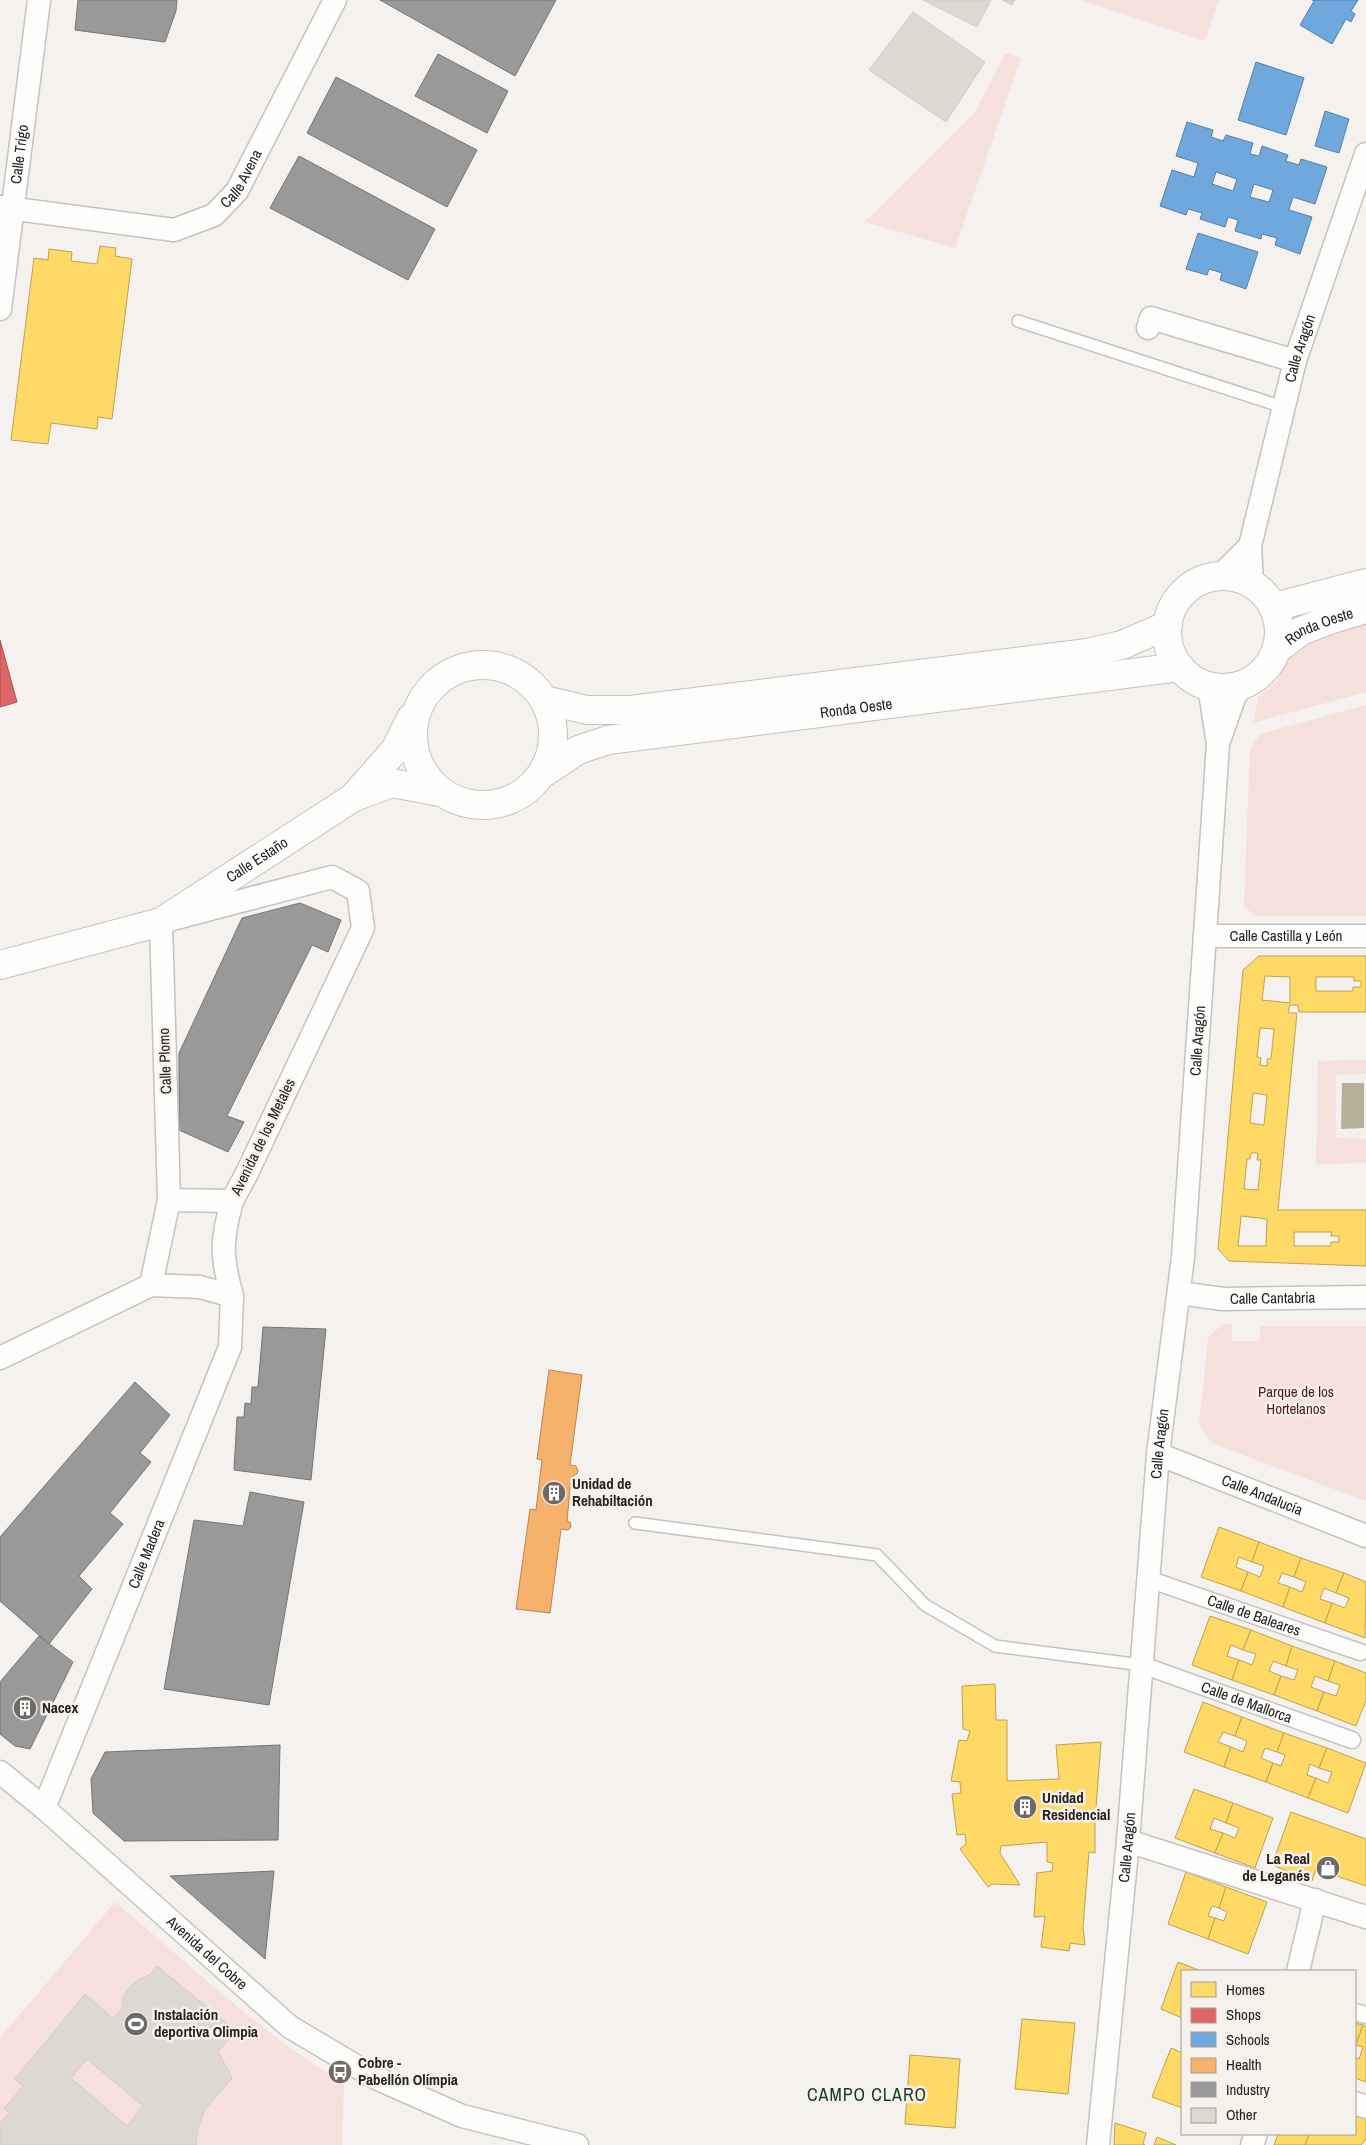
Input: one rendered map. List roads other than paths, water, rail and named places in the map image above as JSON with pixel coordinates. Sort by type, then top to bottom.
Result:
[{"type":"main road","points":[[1220,576],[1236,577],[1252,583],[1264,593],[1274,607],[1278,621],[1279,636],[1276,650],[1262,671],[1242,684],[1226,688],[1209,686],[1193,679],[1180,667],[1172,654],[1168,640],[1168,625],[1174,606],[1185,591],[1201,580],[1220,576]]},
{"type":"main road","name":"Ronda Oeste","points":[[1274,607],[1366,583]]},
{"type":"main road","name":"Ronda Oeste","points":[[1276,650],[1301,631],[1332,618],[1366,609]]},
{"type":"main road","name":"Ronda Oeste","points":[[545,700],[587,710],[615,711],[640,708],[1087,653],[1122,645],[1168,625]]},
{"type":"main road","points":[[491,664],[513,670],[531,682],[545,700],[552,718],[553,737],[550,756],[542,774],[526,791],[506,802],[483,806],[476,805],[461,802],[440,792],[424,774],[414,752],[412,728],[418,705],[436,682],[448,672],[469,665],[491,664]]},
{"type":"main road","name":"Ronda Oeste","points":[[542,774],[578,750],[608,740],[1180,667]]},
{"type":"main road","name":"Calle Estaño","points":[[354,797],[395,750],[418,705]]},
{"type":"main road","name":"Calle Estaño","points":[[0,965],[161,922],[354,797],[392,783],[440,792]]},
{"type":"street","name":"Calle Trigo","points":[[0,309],[7,208],[39,0]]},
{"type":"street","name":"Calle Avena","points":[[7,208],[174,230],[214,215],[238,191],[335,0]]},
{"type":"street","name":"Calle Aragón","points":[[1252,583],[1250,546],[1295,361],[1366,154]]},
{"type":"street","points":[[1148,328],[1151,318],[1295,361]]},
{"type":"street","points":[[1220,576],[1250,546]]},
{"type":"street","name":"Calle Aragón","points":[[1098,2145],[1128,1841],[1158,1454],[1179,1293],[1218,744],[1225,720],[1242,684]]},
{"type":"street","name":"Calle Aragón","points":[[1209,686],[1218,744]]},
{"type":"street","name":"Calle Estaño","points":[[161,922],[332,877],[358,891]]},
{"type":"street","name":"Avenida de los Metales","points":[[169,1200],[232,1201],[363,928],[358,891]]},
{"type":"street","name":"Calle Plomo","points":[[161,922],[169,1200]]},
{"type":"street","name":"Calle Castilla y León","points":[[1205,936],[1366,936]]},
{"type":"street","points":[[151,1285],[169,1200]]},
{"type":"street","name":"Calle Madera","points":[[44,1808],[230,1347],[232,1296],[222,1255],[223,1234],[232,1201]]},
{"type":"street","points":[[0,1358],[151,1285],[200,1287],[232,1296]]},
{"type":"street","name":"Calle Cantabria","points":[[1179,1293],[1223,1299],[1366,1297]]},
{"type":"street","name":"Calle Andalucía","points":[[1158,1454],[1366,1536]]},
{"type":"street","name":"Calle de Baleares","points":[[1148,1579],[1360,1652]]},
{"type":"street","name":"Calle de Mallorca","points":[[1142,1666],[1352,1740]]},
{"type":"street","name":"Avenida del Cobre","points":[[0,1772],[44,1808],[290,2028],[378,2080],[462,2116],[577,2145]]},
{"type":"street","points":[[1128,1841],[1366,1917]]},
{"type":"street","points":[[1298,1970],[1315,1900]]},
{"type":"lane","points":[[1018,321],[1284,407]]},
{"type":"lane","points":[[635,1523],[877,1555],[925,1604],[995,1646],[1142,1666]]},
{"type":"place","name":"Unidad de Rehabiltación","points":[[554,1493]]},
{"type":"place","name":"Nacex","points":[[25,1708]]},
{"type":"place","name":"Unidad Residencial","points":[[1025,1807]]},
{"type":"place","name":"La Real de Leganés","points":[[1328,1868]]},
{"type":"place","name":"Instalación deportiva Olimpia","points":[[136,2024]]},
{"type":"place","name":"Cobre - Pabellón Olímpia","points":[[340,2072]]},
{"type":"district","name":"CAMPO CLARO","points":[[867,2095]]},
{"type":"park label","name":"Parque de los Hortelanos","points":[[1296,1400]]}]
